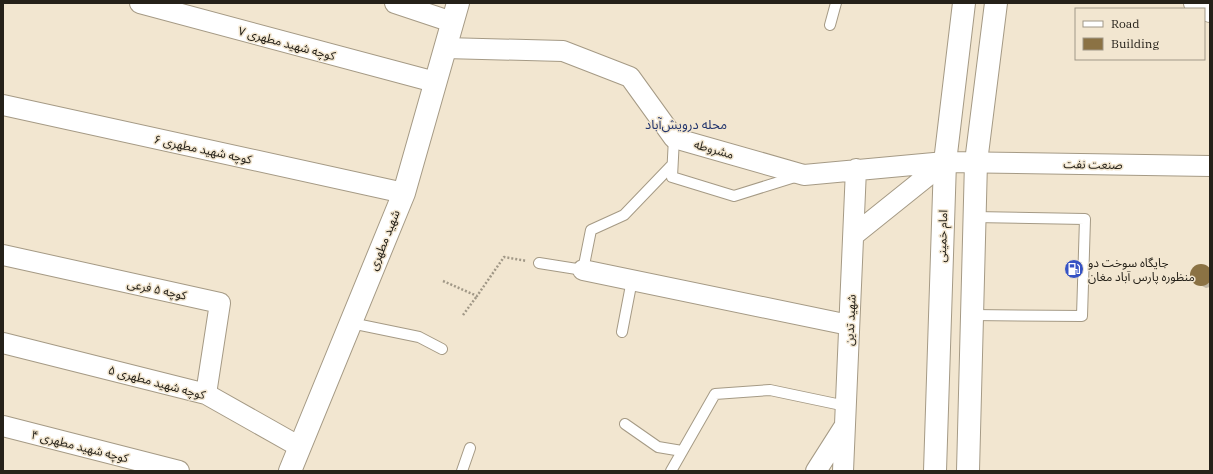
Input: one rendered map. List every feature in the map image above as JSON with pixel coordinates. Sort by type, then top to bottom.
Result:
[{"type":"main road","name":"امام خمینی","points":[[935,471],[945,162],[964,3]]},
{"type":"main road","points":[[968,471],[976,162],[996,3]]},
{"type":"main road","points":[[1195,3],[1204,8]]},
{"type":"main road","name":"شهید مطهری","points":[[290,471],[404,193],[455,12]]},
{"type":"street","name":"کوچه شهید مطهری ۷","points":[[140,3],[435,82]]},
{"type":"street","points":[[395,3],[455,12]]},
{"type":"street","points":[[445,48],[562,51],[630,77],[674,138]]},
{"type":"street","name":"کوچه شهید مطهری ۶","points":[[3,105],[404,193]]},
{"type":"street","name":"مشروطه","points":[[674,138],[804,175],[856,169],[945,162]]},
{"type":"street","points":[[854,235],[945,162]]},
{"type":"street","name":"صنعت نفت","points":[[945,162],[1210,166]]},
{"type":"street","name":"شهید تدین","points":[[843,471],[856,169]]},
{"type":"street","name":"کوچه ۵ فرعی","points":[[3,255],[220,303],[206,394]]},
{"type":"street","points":[[582,270],[850,325]]},
{"type":"street","name":"کوچه شهید مطهری ۵","points":[[3,343],[206,394],[300,447]]},
{"type":"street","points":[[816,471],[845,425]]},
{"type":"street","name":"کوچه شهید مطهری ۴","points":[[3,426],[179,471]]},
{"type":"lane","points":[[830,25],[836,3]]},
{"type":"lane","points":[[674,138],[672,177],[734,196],[804,175]]},
{"type":"lane","points":[[539,263],[582,270],[591,230],[624,215],[672,164]]},
{"type":"lane","points":[[972,315],[1082,316],[1085,219],[974,217]]},
{"type":"lane","points":[[622,332],[632,280]]},
{"type":"lane","points":[[350,323],[419,337],[442,349]]},
{"type":"lane","points":[[671,471],[715,394],[770,390],[846,406]]},
{"type":"lane","points":[[625,424],[658,447],[682,451]]},
{"type":"lane","points":[[462,471],[470,448]]},
{"type":"path","points":[[463,315],[504,257],[539,263]]},
{"type":"path","points":[[443,281],[477,296]]},
{"type":"building","points":[[1201,264],[1209,267],[1212,275],[1209,283],[1201,286],[1193,283],[1190,275],[1193,267]]},
{"type":"place","name":"جایگاه سوخت دو منظوره پارس آباد مغان","points":[[1074,269]]},
{"type":"district","name":"محله درویش‌آباد","points":[[686,124]]}]
